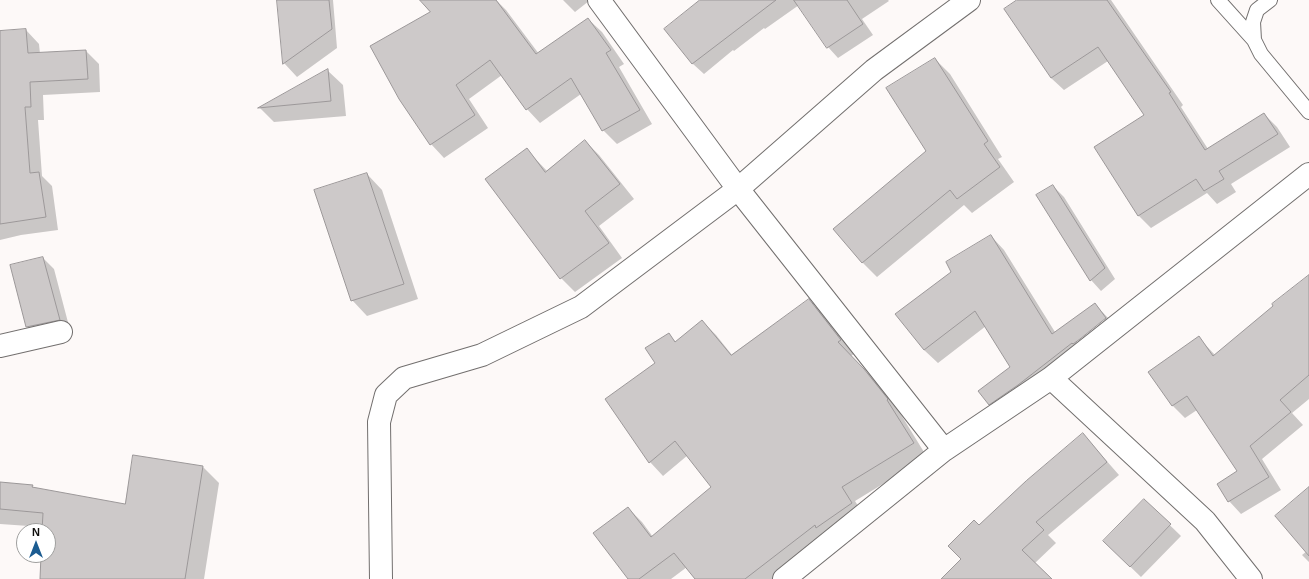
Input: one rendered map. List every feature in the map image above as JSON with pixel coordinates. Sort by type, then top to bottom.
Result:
[{"type":"street","points":[[599,0],[738,189],[944,450]]},
{"type":"street","points":[[381,579],[379,422],[386,394],[404,378],[482,355],[581,307],[738,189],[874,70],[969,0]]},
{"type":"street","points":[[787,578],[944,450],[1051,378],[1309,174]]},
{"type":"street","points":[[0,346],[61,332]]},
{"type":"street","points":[[1051,378],[1205,521],[1251,579]]},
{"type":"lane","points":[[1218,0],[1254,40],[1261,54],[1309,112]]},
{"type":"lane","points":[[1254,40],[1253,22],[1257,10],[1270,0]]},
{"type":"building","points":[[277,0],[329,0],[332,29],[283,64]]},
{"type":"building","points":[[420,0],[496,0],[536,54],[588,18],[611,50],[606,53],[640,110],[602,131],[571,78],[526,110],[490,60],[456,85],[475,115],[430,145],[399,99],[370,46],[430,12]]},
{"type":"building","points":[[700,0],[776,0],[692,64],[664,29]]},
{"type":"building","points":[[794,0],[847,0],[863,24],[827,48]]},
{"type":"building","points":[[1017,0],[1107,0],[1171,92],[1169,93],[1205,150],[1264,113],[1278,134],[1219,171],[1224,179],[1204,191],[1196,179],[1138,216],[1094,147],[1144,115],[1098,47],[1051,78],[1004,9]]},
{"type":"building","points":[[26,29],[28,53],[86,50],[88,79],[30,82],[31,107],[25,107],[30,173],[39,172],[46,217],[0,224],[0,31]]},
{"type":"building","points":[[935,58],[988,141],[984,144],[1000,167],[957,199],[950,190],[862,263],[833,229],[926,151],[886,88]]},
{"type":"building","points":[[328,69],[331,101],[258,108]]},
{"type":"building","points":[[585,140],[620,184],[585,211],[609,243],[560,279],[485,179],[527,148],[545,172]]},
{"type":"building","points":[[367,173],[404,284],[351,301],[314,190]]},
{"type":"building","points":[[1053,185],[1105,268],[1090,281],[1036,195]]},
{"type":"building","points":[[991,235],[1052,334],[1095,303],[1106,318],[1080,339],[1073,344],[1072,343],[1018,385],[989,405],[978,391],[1010,367],[975,311],[924,350],[895,314],[951,272],[946,262]]},
{"type":"building","points":[[43,257],[60,320],[26,327],[10,265]]},
{"type":"building","points":[[1309,275],[1309,375],[1280,400],[1291,412],[1250,446],[1269,477],[1228,502],[1217,484],[1237,471],[1187,396],[1172,406],[1148,372],[1199,336],[1213,356],[1273,306],[1272,304]]},
{"type":"building","points":[[809,299],[841,340],[838,342],[864,369],[888,399],[887,400],[914,443],[842,487],[852,503],[816,528],[815,525],[745,579],[695,579],[674,553],[639,579],[628,579],[593,533],[628,507],[651,537],[711,487],[675,441],[649,463],[605,399],[655,363],[645,348],[669,333],[675,342],[702,320],[731,355]]},
{"type":"building","points":[[1083,433],[1107,462],[1036,522],[1044,530],[1022,550],[1052,579],[941,579],[961,559],[948,546],[974,520],[979,525],[1026,481]]},
{"type":"building","points":[[133,455],[203,466],[185,579],[40,579],[41,563],[56,563],[56,523],[42,523],[43,513],[0,509],[0,482],[33,485],[32,487],[125,504]]},
{"type":"building","points":[[1309,487],[1309,556],[1275,516]]},
{"type":"building","points":[[1144,499],[1171,524],[1130,567],[1103,541]]}]
